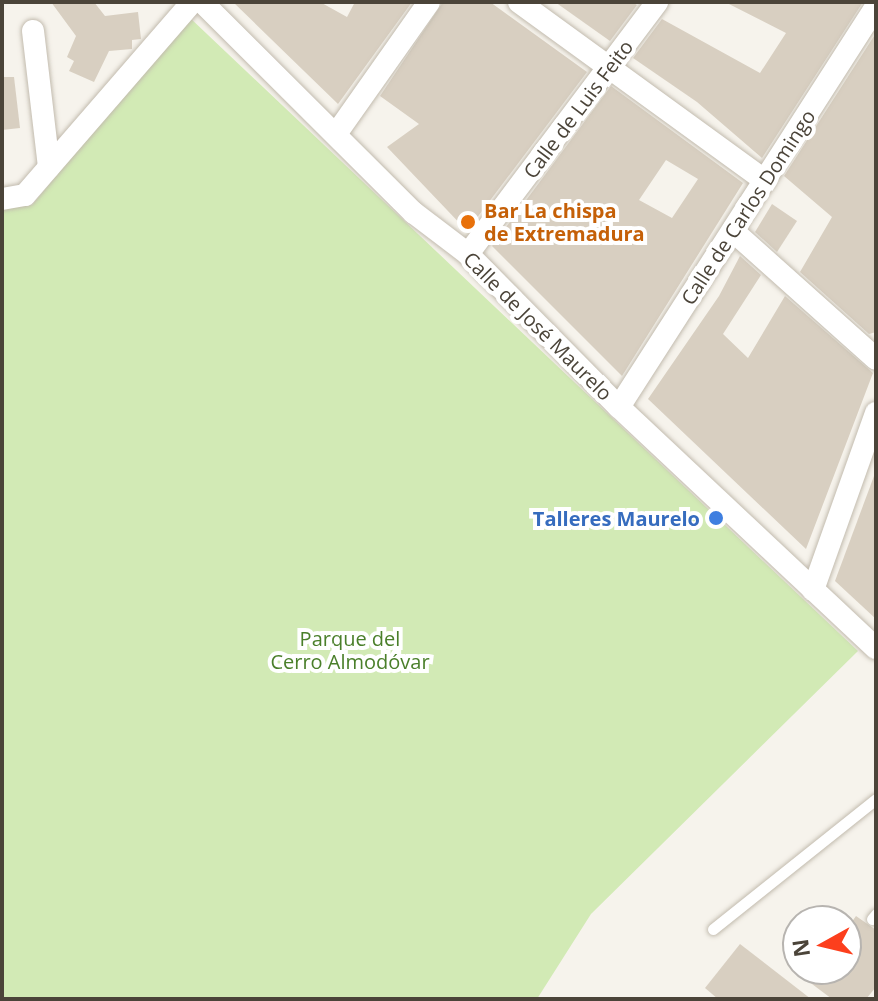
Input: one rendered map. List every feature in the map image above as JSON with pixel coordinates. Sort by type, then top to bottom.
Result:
[{"type":"street","points":[[2,199],[25,195],[192,2]]},
{"type":"street","name":"Calle de José Maurelo","points":[[202,2],[414,213],[468,254],[619,407],[876,648]]},
{"type":"street","points":[[336,134],[429,2]]},
{"type":"street","points":[[519,2],[765,181]]},
{"type":"street","name":"Calle de Luis Feito","points":[[468,254],[610,69],[657,2]]},
{"type":"street","name":"Calle de Carlos Domingo","points":[[619,407],[876,7]]},
{"type":"street","points":[[33,31],[49,167]]},
{"type":"street","points":[[733,231],[876,359]]},
{"type":"street","points":[[813,590],[876,413]]},
{"type":"lane","points":[[875,800],[876,816]]},
{"type":"lane","points":[[713,929],[875,800]]},
{"type":"green space","name":"Parque del Cerro Almodóvar","points":[[188,16],[858,651],[591,914],[537,999],[2,999],[2,209],[32,205]]},
{"type":"building","points":[[51,2],[94,2],[105,16],[138,12],[141,39],[132,40],[132,49],[109,51],[94,82],[69,71],[74,61],[67,57],[76,36]]},
{"type":"building","points":[[233,2],[320,2],[347,17],[355,2],[412,2],[338,104]]},
{"type":"building","points":[[443,2],[490,2],[587,72],[467,231],[387,147],[419,124],[380,96]]},
{"type":"building","points":[[555,2],[632,2],[637,5],[610,41]]},
{"type":"building","points":[[725,2],[863,2],[762,158],[697,102],[633,58],[662,19],[760,73],[786,33]]},
{"type":"building","points":[[876,33],[876,332],[869,334],[800,272],[832,217],[784,176]]},
{"type":"building","points":[[2,77],[14,77],[20,128],[2,130]]},
{"type":"building","points":[[611,86],[743,183],[622,376],[492,246]],"holes":[[[666,160],[698,179],[672,218],[639,200]]]},
{"type":"building","points":[[772,204],[797,221],[777,252],[755,232]]},
{"type":"building","points":[[740,256],[761,275],[723,334],[748,358],[785,296],[873,373],[806,549],[648,399],[719,296]]},
{"type":"building","points":[[876,477],[876,619],[835,581]]},
{"type":"building","points":[[862,920],[876,930],[876,987],[866,999],[832,999],[813,985],[862,985]]},
{"type":"building","points":[[740,944],[782,977],[782,985],[793,985],[811,999],[718,999],[705,988]]},
{"type":"place","name":"Bar La chispa de Extremadura","points":[[468,222]]},
{"type":"place","name":"Talleres Maurelo","points":[[716,518]]}]
